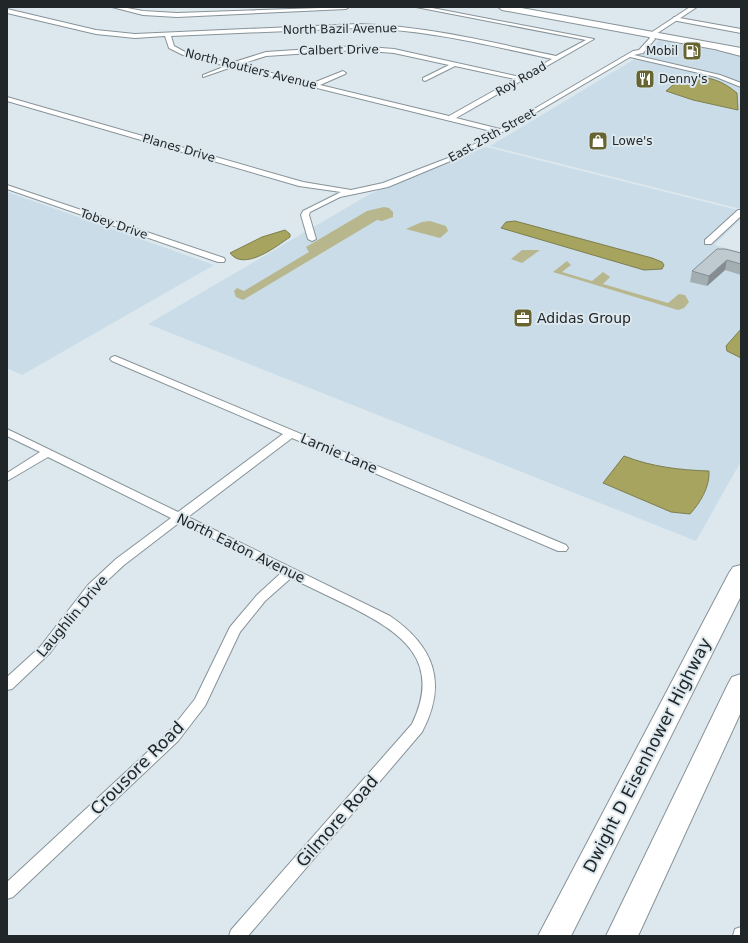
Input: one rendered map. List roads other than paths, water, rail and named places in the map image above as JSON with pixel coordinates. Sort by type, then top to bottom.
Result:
[{"type":"highway","points":[[722,48],[741,52]]},
{"type":"highway","name":"Dwight D Eisenhower Highway","points":[[554,936],[739,576]]},
{"type":"highway","points":[[622,936],[741,684]]},
{"type":"main road","points":[[502,7],[652,34],[741,47]]},
{"type":"main road","points":[[525,7],[722,48]]},
{"type":"main road","points":[[618,28],[632,35],[635,49]]},
{"type":"street","points":[[115,7],[146,13],[182,15],[292,8],[346,7]]},
{"type":"street","points":[[182,15],[184,7]]},
{"type":"street","name":"Roy Road","points":[[420,7],[592,39],[451,118]]},
{"type":"street","name":"East 25th Street","points":[[312,239],[305,215],[306,212],[338,195],[385,185],[454,158],[635,49],[644,37],[652,34],[694,7]]},
{"type":"street","points":[[292,8],[295,16]]},
{"type":"street","points":[[7,11],[100,33],[130,36],[168,36]]},
{"type":"street","points":[[674,19],[741,30]]},
{"type":"street","points":[[298,23],[301,29]]},
{"type":"street","name":"North Bazil Avenue","points":[[168,36],[363,26],[404,28],[557,58]]},
{"type":"street","name":"East 25th Street","points":[[635,49],[641,52],[653,38],[652,34]]},
{"type":"street","name":"North Routiers Avenue","points":[[168,36],[170,46],[178,51],[230,65],[501,130]]},
{"type":"street","name":"Calbert Drive","points":[[205,76],[250,58],[273,53],[351,48],[392,51],[522,79]]},
{"type":"street","points":[[635,49],[741,85]]},
{"type":"street","points":[[425,79],[455,64]]},
{"type":"street","points":[[315,85],[343,73]]},
{"type":"street","name":"Planes Drive","points":[[7,99],[302,184],[352,191]]},
{"type":"street","name":"Tobey Drive","points":[[7,187],[221,260]]},
{"type":"street","points":[[708,242],[741,212]]},
{"type":"street","name":"Larnie Lane","points":[[115,359],[562,548]]},
{"type":"street","name":"North Eaton Avenue","points":[[7,432],[385,619],[404,633],[416,645],[426,664],[430,685],[428,701]]},
{"type":"street","name":"Laughlin Drive","points":[[7,685],[53,641],[92,588],[120,562],[291,433]]},
{"type":"street","points":[[7,478],[48,452]]},
{"type":"street","name":"Crousore Road","points":[[7,892],[173,737],[200,702],[235,630],[261,598],[290,572]]},
{"type":"street","name":"Gilmore Road","points":[[237,936],[417,728],[423,718],[428,701]]},
{"type":"place","name":"Mobil","points":[[692,51]]},
{"type":"place","name":"Denny's","points":[[645,79]]},
{"type":"place","name":"Lowe's","points":[[598,141]]},
{"type":"place","name":"Adidas Group","points":[[523,318]]}]
